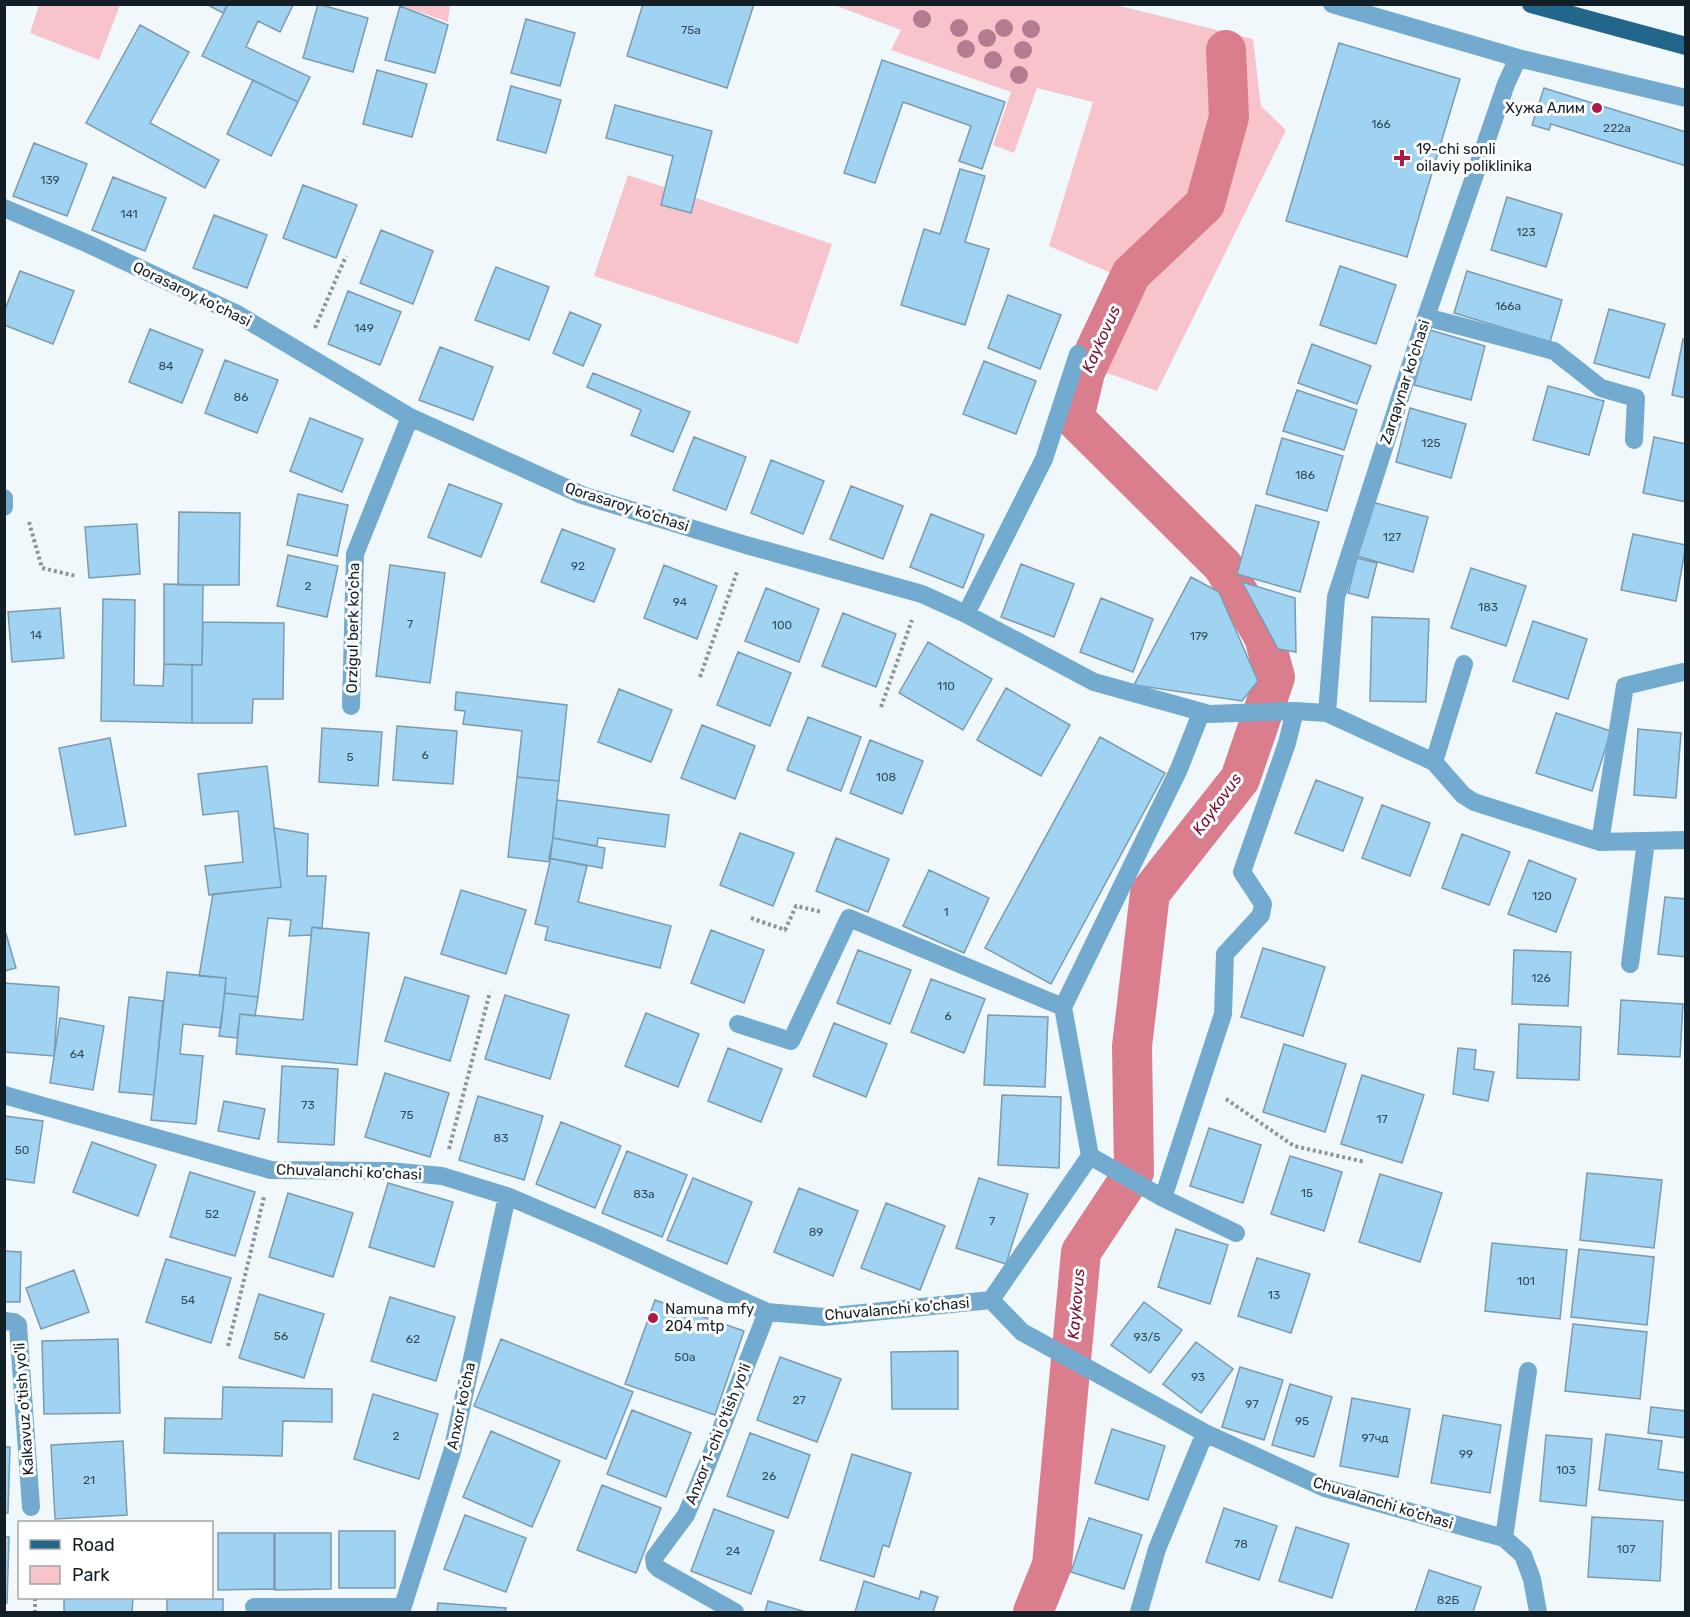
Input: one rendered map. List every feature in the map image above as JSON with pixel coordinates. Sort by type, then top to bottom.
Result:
[{"type":"main road","points":[[1531,4],[1686,46]]},
{"type":"street","points":[[1332,4],[1518,58],[1686,98]]},
{"type":"street","name":"Zarqaynar ko'chasi","points":[[1327,713],[1336,597],[1426,317],[1506,84],[1518,58]]},
{"type":"street","name":"Qorasaroy ko'chasi","points":[[4,208],[86,243],[237,314],[410,417],[582,495],[746,545],[922,594],[966,614],[1094,682],[1205,714],[1294,711],[1327,713]]},
{"type":"street","points":[[1426,317],[1554,351],[1601,388],[1636,398],[1634,440]]},
{"type":"street","points":[[966,614],[1044,459],[1078,354]]},
{"type":"street","name":"Orzigul berk ko'cha","points":[[351,706],[355,554],[410,417]]},
{"type":"street","points":[[4,498],[4,507]]},
{"type":"street","points":[[1434,762],[1464,664]]},
{"type":"street","points":[[1600,842],[1625,686],[1683,672]]},
{"type":"street","points":[[1160,1197],[1223,1014],[1225,954],[1261,915],[1263,904],[1242,872],[1287,743],[1294,711]]},
{"type":"street","points":[[1327,713],[1434,762],[1463,795],[1474,802],[1600,842],[1686,840]]},
{"type":"street","points":[[991,1300],[1092,1157],[1063,1007],[1205,714]]},
{"type":"street","points":[[1630,964],[1646,841]]},
{"type":"street","points":[[738,1024],[791,1041],[849,918],[1063,1007]]},
{"type":"street","name":"Chuvalanchi ko'chasi","points":[[4,1095],[271,1170],[389,1171],[442,1176],[507,1196],[767,1312],[824,1317],[991,1300],[1022,1332],[1205,1432],[1325,1488],[1504,1538]]},
{"type":"street","points":[[1092,1157],[1160,1197],[1236,1233]]},
{"type":"street","name":"Anxor ko'cha","points":[[401,1610],[452,1452],[507,1196]]},
{"type":"street","name":"Anxor 1-chi o'tish yo'li","points":[[735,1612],[659,1569],[655,1565],[654,1558],[686,1515],[767,1312]]},
{"type":"street","name":"Kalkavuz o'tish yo'li","points":[[4,1320],[14,1322],[18,1326],[31,1507]]},
{"type":"street","points":[[1528,1371],[1504,1538],[1523,1555],[1539,1605],[1538,1612]]},
{"type":"street","points":[[1139,1612],[1157,1550],[1205,1432]]},
{"type":"street","points":[[254,1607],[401,1610]]},
{"type":"path","points":[[303,353],[346,256]]},
{"type":"path","points":[[27,514],[42,568],[76,576]]},
{"type":"path","points":[[700,677],[746,545]]},
{"type":"path","points":[[881,707],[922,594]]},
{"type":"path","points":[[751,918],[784,930],[796,906],[849,918]]},
{"type":"path","points":[[442,1176],[490,992]]},
{"type":"path","points":[[1201,1081],[1294,1146],[1365,1162]]},
{"type":"path","points":[[228,1346],[271,1170]]},
{"type":"green space","points":[[39,5],[120,5],[99,60],[30,33]]},
{"type":"green space","points":[[399,5],[450,5],[448,22]]},
{"type":"green space","points":[[834,5],[1116,5],[1253,39],[1261,106],[1286,130],[1157,391],[1102,371],[1129,281],[1049,246],[1093,102],[1037,88],[1014,153],[993,145],[1011,92],[891,50],[901,30]]},
{"type":"green space","points":[[628,175],[832,244],[798,344],[594,276]]},
{"type":"building","points":[[206,4],[228,4],[223,13]]},
{"type":"building","points":[[228,4],[293,5],[280,32],[258,21],[246,47],[310,77],[298,102],[202,56]]},
{"type":"building","points":[[318,4],[368,18],[353,72],[303,58]]},
{"type":"building","points":[[643,4],[754,4],[727,88],[627,56]]},
{"type":"building","points":[[400,6],[448,25],[435,73],[385,60]]},
{"type":"building","points":[[526,19],[575,33],[560,86],[511,73]]},
{"type":"building","points":[[140,25],[189,52],[150,123],[219,160],[205,188],[86,123]]},
{"type":"building","points":[[1339,43],[1460,79],[1407,257],[1286,221]]},
{"type":"building","points":[[882,60],[1005,102],[982,169],[959,161],[971,126],[903,102],[875,183],[844,173]]},
{"type":"building","points":[[377,70],[427,84],[412,137],[363,124]]},
{"type":"building","points":[[253,80],[298,102],[271,156],[227,134]]},
{"type":"building","points":[[511,86],[561,100],[546,153],[497,140]]},
{"type":"building","points":[[1544,88],[1686,132],[1686,166],[1551,124],[1549,130],[1532,125]]},
{"type":"building","points":[[615,105],[712,131],[691,213],[661,205],[673,156],[606,138]]},
{"type":"building","points":[[34,143],[87,164],[67,216],[13,196]]},
{"type":"building","points":[[960,169],[985,176],[965,242],[989,249],[965,325],[901,305],[924,229],[940,234]]},
{"type":"building","points":[[113,177],[166,198],[145,251],[92,230]]},
{"type":"building","points":[[303,185],[357,205],[336,258],[283,238]]},
{"type":"building","points":[[1507,197],[1562,214],[1546,267],[1491,250]]},
{"type":"building","points":[[214,215],[267,235],[247,288],[193,268]]},
{"type":"building","points":[[381,230],[433,251],[413,304],[360,283]]},
{"type":"building","points":[[1340,266],[1396,285],[1376,344],[1320,325]]},
{"type":"building","points":[[496,267],[549,287],[529,340],[475,320]]},
{"type":"building","points":[[20,271],[74,291],[53,344],[4,325],[4,312]]},
{"type":"building","points":[[1467,271],[1562,300],[1550,342],[1454,313]]},
{"type":"building","points":[[348,291],[401,312],[380,365],[328,344]]},
{"type":"building","points":[[1008,295],[1061,315],[1040,369],[988,348]]},
{"type":"building","points":[[1609,309],[1665,324],[1649,378],[1594,363]]},
{"type":"building","points":[[570,312],[601,325],[583,366],[553,353]]},
{"type":"building","points":[[150,329],[203,350],[182,403],[129,382]]},
{"type":"building","points":[[1430,330],[1485,346],[1471,400],[1414,385]]},
{"type":"building","points":[[1683,339],[1686,339],[1686,398],[1672,395]]},
{"type":"building","points":[[1312,344],[1371,366],[1357,404],[1298,383]]},
{"type":"building","points":[[440,347],[493,367],[473,420],[419,400]]},
{"type":"building","points":[[225,360],[278,380],[257,433],[205,413]]},
{"type":"building","points":[[984,361],[1036,381],[1016,434],[963,414]]},
{"type":"building","points":[[593,373],[690,412],[673,452],[631,435],[641,410],[587,387]]},
{"type":"building","points":[[1548,386],[1604,401],[1589,455],[1533,440]]},
{"type":"building","points":[[1297,390],[1357,410],[1344,450],[1283,431]]},
{"type":"building","points":[[1410,408],[1466,424],[1451,478],[1396,462]]},
{"type":"building","points":[[310,418],[363,439],[342,492],[290,471]]},
{"type":"building","points":[[694,437],[746,457],[726,510],[673,490]]},
{"type":"building","points":[[1654,437],[1686,444],[1686,502],[1643,493]]},
{"type":"building","points":[[1282,438],[1343,456],[1327,511],[1266,494]]},
{"type":"building","points":[[771,460],[824,481],[803,534],[751,513]]},
{"type":"building","points":[[449,484],[502,504],[481,557],[428,537]]},
{"type":"building","points":[[851,486],[903,506],[883,559],[830,539]]},
{"type":"building","points":[[298,494],[348,505],[337,556],[287,545]]},
{"type":"building","points":[[1372,502],[1428,517],[1413,572],[1357,556]]},
{"type":"building","points":[[1256,505],[1319,522],[1300,592],[1237,574]]},
{"type":"building","points":[[179,512],[240,513],[239,585],[178,585]]},
{"type":"building","points":[[931,514],[984,535],[963,588],[910,567]]},
{"type":"building","points":[[137,524],[140,574],[89,578],[85,527]]},
{"type":"building","points":[[562,529],[615,549],[594,602],[541,582]]},
{"type":"building","points":[[1633,534],[1686,545],[1676,601],[1621,590]]},
{"type":"building","points":[[288,555],[338,566],[327,617],[277,606]]},
{"type":"building","points":[[1357,558],[1377,563],[1368,598],[1348,593]]},
{"type":"building","points":[[1021,564],[1074,584],[1054,637],[1001,617]]},
{"type":"building","points":[[390,565],[445,573],[430,683],[376,676]]},
{"type":"building","points":[[664,565],[717,586],[697,639],[644,618]]},
{"type":"building","points":[[1471,568],[1526,586],[1506,646],[1451,628]]},
{"type":"building","points":[[1191,577],[1219,592],[1258,681],[1242,701],[1134,685]]},
{"type":"building","points":[[1242,582],[1295,598],[1296,652],[1278,649]]},
{"type":"building","points":[[164,584],[203,585],[202,665],[164,664]]},
{"type":"building","points":[[766,588],[819,609],[799,662],[745,641]]},
{"type":"building","points":[[1101,598],[1153,619],[1133,672],[1080,652]]},
{"type":"building","points":[[103,599],[135,600],[134,685],[163,686],[164,664],[192,665],[192,723],[101,721]]},
{"type":"building","points":[[60,608],[64,658],[12,662],[8,612]]},
{"type":"building","points":[[843,613],[896,634],[876,687],[822,666]]},
{"type":"building","points":[[1372,617],[1429,619],[1426,702],[1370,701]]},
{"type":"building","points":[[1533,621],[1587,639],[1568,699],[1513,681]]},
{"type":"building","points":[[203,622],[284,623],[283,699],[253,699],[252,723],[192,723],[192,665],[202,665]]},
{"type":"building","points":[[928,642],[992,679],[963,730],[899,693]]},
{"type":"building","points":[[738,652],[791,673],[770,726],[717,705]]},
{"type":"building","points":[[1006,688],[1070,725],[1041,776],[977,740]]},
{"type":"building","points":[[619,689],[672,710],[651,762],[598,742]]},
{"type":"building","points":[[456,692],[567,705],[559,781],[517,777],[522,731],[463,724],[465,711],[455,710]]},
{"type":"building","points":[[1556,713],[1611,731],[1592,791],[1536,773]]},
{"type":"building","points":[[808,717],[861,737],[841,791],[787,770]]},
{"type":"building","points":[[702,725],[755,746],[735,799],[681,778]]},
{"type":"building","points":[[397,726],[457,731],[453,784],[393,780]]},
{"type":"building","points":[[322,728],[382,732],[378,786],[319,782]]},
{"type":"building","points":[[1638,729],[1681,733],[1676,798],[1634,795]]},
{"type":"building","points":[[1100,737],[1165,773],[1051,984],[985,948]]},
{"type":"building","points":[[110,738],[126,826],[75,835],[59,748]]},
{"type":"building","points":[[870,740],[923,761],[902,814],[850,793]]},
{"type":"building","points":[[267,766],[281,887],[209,895],[205,866],[243,862],[238,811],[203,815],[198,774]]},
{"type":"building","points":[[517,777],[559,781],[550,862],[508,857]]},
{"type":"building","points":[[1316,780],[1363,798],[1343,851],[1295,833]]},
{"type":"building","points":[[557,800],[669,815],[665,847],[598,838],[597,846],[553,838]]},
{"type":"building","points":[[1382,805],[1430,823],[1410,876],[1362,858]]},
{"type":"building","points":[[274,828],[308,834],[307,876],[326,876],[322,929],[312,927],[311,935],[289,936],[291,920],[268,918],[258,997],[225,993],[226,978],[199,976],[213,894],[281,887]]},
{"type":"building","points":[[740,833],[794,853],[773,906],[720,885]]},
{"type":"building","points":[[1462,834],[1510,852],[1489,905],[1442,888]]},
{"type":"building","points":[[553,838],[605,848],[602,868],[549,858]]},
{"type":"building","points":[[836,838],[889,859],[868,912],[816,891]]},
{"type":"building","points":[[549,858],[587,866],[578,902],[671,926],[660,968],[545,940],[548,927],[535,924],[550,862]]},
{"type":"building","points":[[1529,860],[1576,879],[1556,932],[1508,914]]},
{"type":"building","points":[[929,870],[989,898],[964,953],[903,926]]},
{"type":"building","points":[[461,890],[526,910],[506,974],[441,954]]},
{"type":"building","points":[[1665,897],[1686,899],[1686,957],[1658,954]]},
{"type":"building","points":[[4,927],[16,968],[4,971]]},
{"type":"building","points":[[312,927],[369,933],[357,1065],[236,1054],[240,1014],[303,1020]]},
{"type":"building","points":[[711,930],[764,950],[744,1003],[691,983]]},
{"type":"building","points":[[1263,948],[1325,967],[1303,1036],[1241,1017]]},
{"type":"building","points":[[858,950],[911,970],[890,1024],[837,1003]]},
{"type":"building","points":[[1514,950],[1571,952],[1568,1006],[1512,1004]]},
{"type":"building","points":[[167,972],[226,978],[221,1028],[183,1024],[180,1054],[203,1056],[196,1124],[151,1120]]},
{"type":"building","points":[[405,977],[469,996],[450,1061],[385,1041]]},
{"type":"building","points":[[931,979],[985,999],[964,1053],[911,1032]]},
{"type":"building","points":[[4,983],[59,987],[54,1056],[4,1052]]},
{"type":"building","points":[[225,993],[258,997],[255,1016],[240,1014],[237,1038],[219,1036]]},
{"type":"building","points":[[505,995],[569,1015],[550,1079],[485,1059]]},
{"type":"building","points":[[129,997],[163,1001],[154,1095],[119,1092]]},
{"type":"building","points":[[1621,1000],[1683,1004],[1680,1057],[1618,1054]]},
{"type":"building","points":[[646,1013],[699,1034],[678,1087],[625,1066]]},
{"type":"building","points":[[988,1015],[1048,1017],[1045,1087],[984,1085]]},
{"type":"building","points":[[60,1018],[104,1026],[93,1090],[50,1083]]},
{"type":"building","points":[[834,1023],[887,1044],[866,1097],[813,1076]]},
{"type":"building","points":[[1519,1024],[1581,1027],[1579,1080],[1517,1078]]},
{"type":"building","points":[[1284,1044],[1346,1064],[1325,1132],[1263,1112]]},
{"type":"building","points":[[728,1048],[782,1069],[761,1122],[708,1101]]},
{"type":"building","points":[[1458,1048],[1476,1050],[1474,1069],[1494,1072],[1488,1101],[1453,1094]]},
{"type":"building","points":[[282,1066],[338,1069],[334,1145],[278,1142]]},
{"type":"building","points":[[385,1073],[449,1093],[430,1157],[365,1137]]},
{"type":"building","points":[[1362,1075],[1424,1095],[1402,1163],[1341,1144]]},
{"type":"building","points":[[1002,1095],[1061,1097],[1059,1168],[998,1165]]},
{"type":"building","points":[[478,1096],[543,1116],[524,1180],[459,1160]]},
{"type":"building","points":[[224,1101],[265,1109],[259,1139],[218,1131]]},
{"type":"building","points":[[4,1116],[43,1121],[34,1183],[4,1179]]},
{"type":"building","points":[[561,1122],[621,1146],[595,1208],[536,1184]]},
{"type":"building","points":[[1209,1128],[1261,1145],[1243,1203],[1190,1186]]},
{"type":"building","points":[[92,1142],[156,1165],[138,1216],[73,1192]]},
{"type":"building","points":[[627,1151],[687,1175],[662,1237],[602,1213]]},
{"type":"building","points":[[1290,1156],[1342,1172],[1324,1231],[1271,1214]]},
{"type":"building","points":[[190,1172],[255,1192],[235,1256],[170,1237]]},
{"type":"building","points":[[1587,1173],[1662,1180],[1654,1248],[1580,1240]]},
{"type":"building","points":[[1380,1174],[1442,1193],[1420,1262],[1359,1242]]},
{"type":"building","points":[[693,1178],[752,1202],[727,1264],[667,1240]]},
{"type":"building","points":[[979,1178],[1028,1194],[1006,1264],[956,1248]]},
{"type":"building","points":[[388,1183],[453,1202],[434,1267],[369,1247]]},
{"type":"building","points":[[799,1188],[858,1211],[833,1276],[774,1252]]},
{"type":"building","points":[[288,1193],[353,1213],[333,1277],[269,1257]]},
{"type":"building","points":[[886,1203],[945,1226],[920,1290],[861,1268]]},
{"type":"building","points":[[1176,1229],[1228,1245],[1210,1304],[1158,1287]]},
{"type":"building","points":[[1492,1243],[1567,1250],[1560,1319],[1485,1311]]},
{"type":"building","points":[[1579,1249],[1654,1257],[1647,1325],[1571,1317]]},
{"type":"building","points":[[4,1251],[21,1252],[20,1302],[4,1302]]},
{"type":"building","points":[[1257,1258],[1310,1274],[1291,1333],[1238,1316]]},
{"type":"building","points":[[166,1259],[231,1278],[211,1343],[146,1322]]},
{"type":"building","points":[[74,1270],[89,1312],[41,1329],[26,1288]]},
{"type":"building","points":[[259,1294],[324,1314],[304,1378],[239,1358]]},
{"type":"building","points":[[390,1297],[455,1317],[436,1381],[371,1361]]},
{"type":"building","points":[[655,1300],[744,1331],[715,1415],[625,1384]]},
{"type":"building","points":[[1144,1302],[1182,1330],[1150,1373],[1111,1345]]},
{"type":"building","points":[[1573,1324],[1647,1332],[1640,1399],[1565,1391]]},
{"type":"building","points":[[118,1339],[120,1413],[44,1414],[42,1341]]},
{"type":"building","points":[[501,1339],[633,1392],[606,1459],[474,1406]]},
{"type":"building","points":[[1196,1342],[1233,1369],[1201,1413],[1163,1384]]},
{"type":"building","points":[[958,1351],[958,1409],[892,1409],[891,1352]]},
{"type":"building","points":[[780,1357],[841,1379],[817,1442],[757,1420]]},
{"type":"building","points":[[1240,1367],[1283,1380],[1264,1440],[1222,1427]]},
{"type":"building","points":[[1290,1384],[1332,1397],[1314,1457],[1272,1445]]},
{"type":"building","points":[[223,1387],[332,1389],[332,1422],[283,1421],[282,1456],[164,1453],[165,1418],[222,1419]]},
{"type":"building","points":[[373,1394],[438,1414],[419,1479],[354,1459]]},
{"type":"building","points":[[1352,1398],[1410,1409],[1398,1477],[1340,1466]]},
{"type":"building","points":[[1651,1407],[1686,1411],[1686,1438],[1648,1433]]},
{"type":"building","points":[[632,1410],[691,1433],[666,1497],[607,1474]]},
{"type":"building","points":[[1443,1415],[1501,1425],[1490,1493],[1431,1483]]},
{"type":"building","points":[[1112,1429],[1165,1446],[1148,1500],[1095,1483]]},
{"type":"building","points":[[491,1431],[560,1461],[532,1527],[463,1497]]},
{"type":"building","points":[[750,1433],[810,1455],[788,1518],[727,1496]]},
{"type":"building","points":[[1606,1434],[1662,1441],[1658,1469],[1686,1473],[1686,1501],[1599,1490]]},
{"type":"building","points":[[1546,1435],[1592,1439],[1586,1506],[1540,1501]]},
{"type":"building","points":[[123,1441],[127,1515],[55,1519],[51,1445]]},
{"type":"building","points":[[4,1447],[10,1447],[8,1513],[4,1513]]},
{"type":"building","points":[[852,1454],[911,1473],[889,1547],[883,1545],[874,1577],[820,1560]]},
{"type":"building","points":[[602,1485],[661,1508],[636,1573],[577,1550]]},
{"type":"building","points":[[1224,1508],[1277,1526],[1259,1580],[1206,1562]]},
{"type":"building","points":[[714,1509],[774,1531],[751,1594],[691,1571]]},
{"type":"building","points":[[465,1515],[526,1538],[506,1592],[444,1569]]},
{"type":"building","points":[[1592,1517],[1663,1521],[1660,1581],[1588,1577]]},
{"type":"building","points":[[1089,1518],[1142,1535],[1124,1589],[1071,1572]]},
{"type":"building","points":[[1296,1527],[1349,1544],[1332,1598],[1279,1581]]},
{"type":"building","points":[[339,1531],[395,1531],[395,1588],[339,1588]]},
{"type":"building","points":[[218,1533],[274,1533],[274,1589],[218,1590]]},
{"type":"building","points":[[275,1533],[331,1533],[331,1589],[275,1590]]},
{"type":"building","points":[[4,1537],[9,1537],[7,1603],[4,1603]]},
{"type":"building","points":[[1429,1570],[1481,1587],[1473,1612],[1415,1612]]},
{"type":"building","points":[[864,1581],[919,1599],[921,1591],[938,1597],[933,1612],[855,1612]]},
{"type":"building","points":[[64,1599],[133,1599],[132,1612],[64,1612]]},
{"type":"building","points":[[167,1599],[223,1599],[223,1612],[167,1612]]},
{"type":"building","points":[[768,1601],[806,1612],[765,1612]]},
{"type":"building","points":[[438,1603],[506,1608],[505,1612],[437,1612]]},
{"type":"waterway","name":"Kaykovus","points":[[1033,1612],[1052,1565],[1081,1252],[1134,1172],[1132,1046],[1150,893],[1240,779],[1275,677],[1264,637],[1223,566],[1074,418],[1085,372],[1131,274],[1205,204],[1229,117],[1226,50]]},
{"type":"place","name":"Хужа Алим","points":[[1597,108]]},
{"type":"place","name":"19-chi sonli oilaviy poliklinika","points":[[1402,158]]},
{"type":"place","name":"Namuna mfy 204 mtp","points":[[653,1318]]}]
